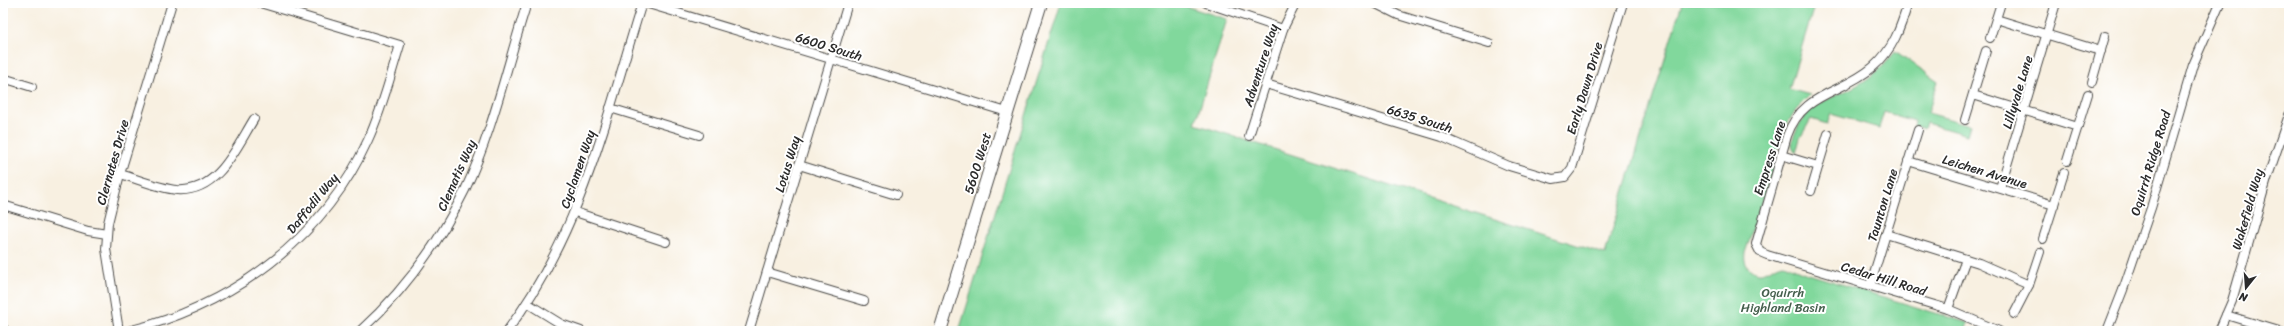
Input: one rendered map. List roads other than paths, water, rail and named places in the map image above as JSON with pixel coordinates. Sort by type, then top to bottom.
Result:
[{"type":"main road","name":"5600 West","points":[[940,331],[1041,3]]},
{"type":"street","name":"Clernates Drive","points":[[119,331],[107,262],[107,234],[110,212],[120,174],[172,3]]},
{"type":"street","name":"Daffodil Way","points":[[128,331],[173,318],[224,295],[253,277],[302,236],[341,189],[362,152],[378,116],[400,45],[260,3]]},
{"type":"street","name":"Clematis Way","points":[[360,331],[374,319],[418,267],[445,226],[464,191],[486,137],[527,3]]},
{"type":"street","name":"Cyclamen Way","points":[[508,331],[527,304],[555,255],[575,212],[610,108],[642,3]]},
{"type":"street","name":"6600 South","points":[[645,3],[1007,112]]},
{"type":"street","name":"Lotus Way","points":[[749,331],[848,3]]},
{"type":"street","points":[[1206,3],[1283,29]]},
{"type":"street","name":"Adventure Way","points":[[1250,136],[1283,29],[1296,3]]},
{"type":"street","points":[[1374,3],[1398,15],[1490,43]]},
{"type":"street","name":"Early Dawn Drive","points":[[1565,177],[1572,168],[1623,3]]},
{"type":"street","name":"Empress Lane","points":[[1760,252],[1756,244],[1756,238],[1791,125],[1807,105],[1820,96],[1862,75],[1883,57],[1897,36],[1908,3]]},
{"type":"street","points":[[1990,38],[2001,3]]},
{"type":"street","name":"Lillyvale Lane","points":[[2000,188],[2056,3]]},
{"type":"street","name":"Oquirrh Ridge Road","points":[[2107,331],[2123,290],[2151,208],[2190,71],[2220,3]]},
{"type":"street","points":[[1996,20],[2101,51]]},
{"type":"street","points":[[2092,82],[2105,36]]},
{"type":"street","points":[[1965,120],[1986,51]]},
{"type":"street","points":[[3,78],[32,87]]},
{"type":"street","name":"6635 South","points":[[1266,84],[1442,137],[1518,169],[1556,180],[1565,177]]},
{"type":"street","points":[[2068,160],[2088,94]]},
{"type":"street","points":[[1973,95],[2078,127]]},
{"type":"street","points":[[610,108],[699,135]]},
{"type":"street","name":"Wakefield Way","points":[[2219,331],[2244,262],[2267,179],[2289,115]]},
{"type":"street","points":[[120,174],[177,190],[201,186],[215,177],[226,166],[254,119]]},
{"type":"street","name":"Taunton Lane","points":[[1870,286],[1918,130]]},
{"type":"street","points":[[1811,191],[1828,134]]},
{"type":"street","points":[[1782,155],[1818,166]]},
{"type":"street","name":"Leichen Avenue","points":[[1908,161],[2054,205]]},
{"type":"street","points":[[799,165],[896,195]]},
{"type":"street","points":[[2044,239],[2064,173]]},
{"type":"street","points":[[3,205],[88,230],[107,234]]},
{"type":"street","points":[[575,212],[666,242]]},
{"type":"street","points":[[1886,234],[1966,258],[2029,285]]},
{"type":"street","name":"Cedar Hill Road","points":[[1760,252],[1948,309],[1999,331]]},
{"type":"street","points":[[2014,314],[2029,285],[2040,252]]},
{"type":"street","points":[[1948,309],[1966,258]]},
{"type":"street","points":[[767,272],[864,301]]},
{"type":"street","points":[[527,304],[561,324],[581,331]]},
{"type":"street","points":[[2226,315],[2279,331]]},
{"type":"park label","name":"Oquirrh Highland Basin","points":[[1783,300]]}]
